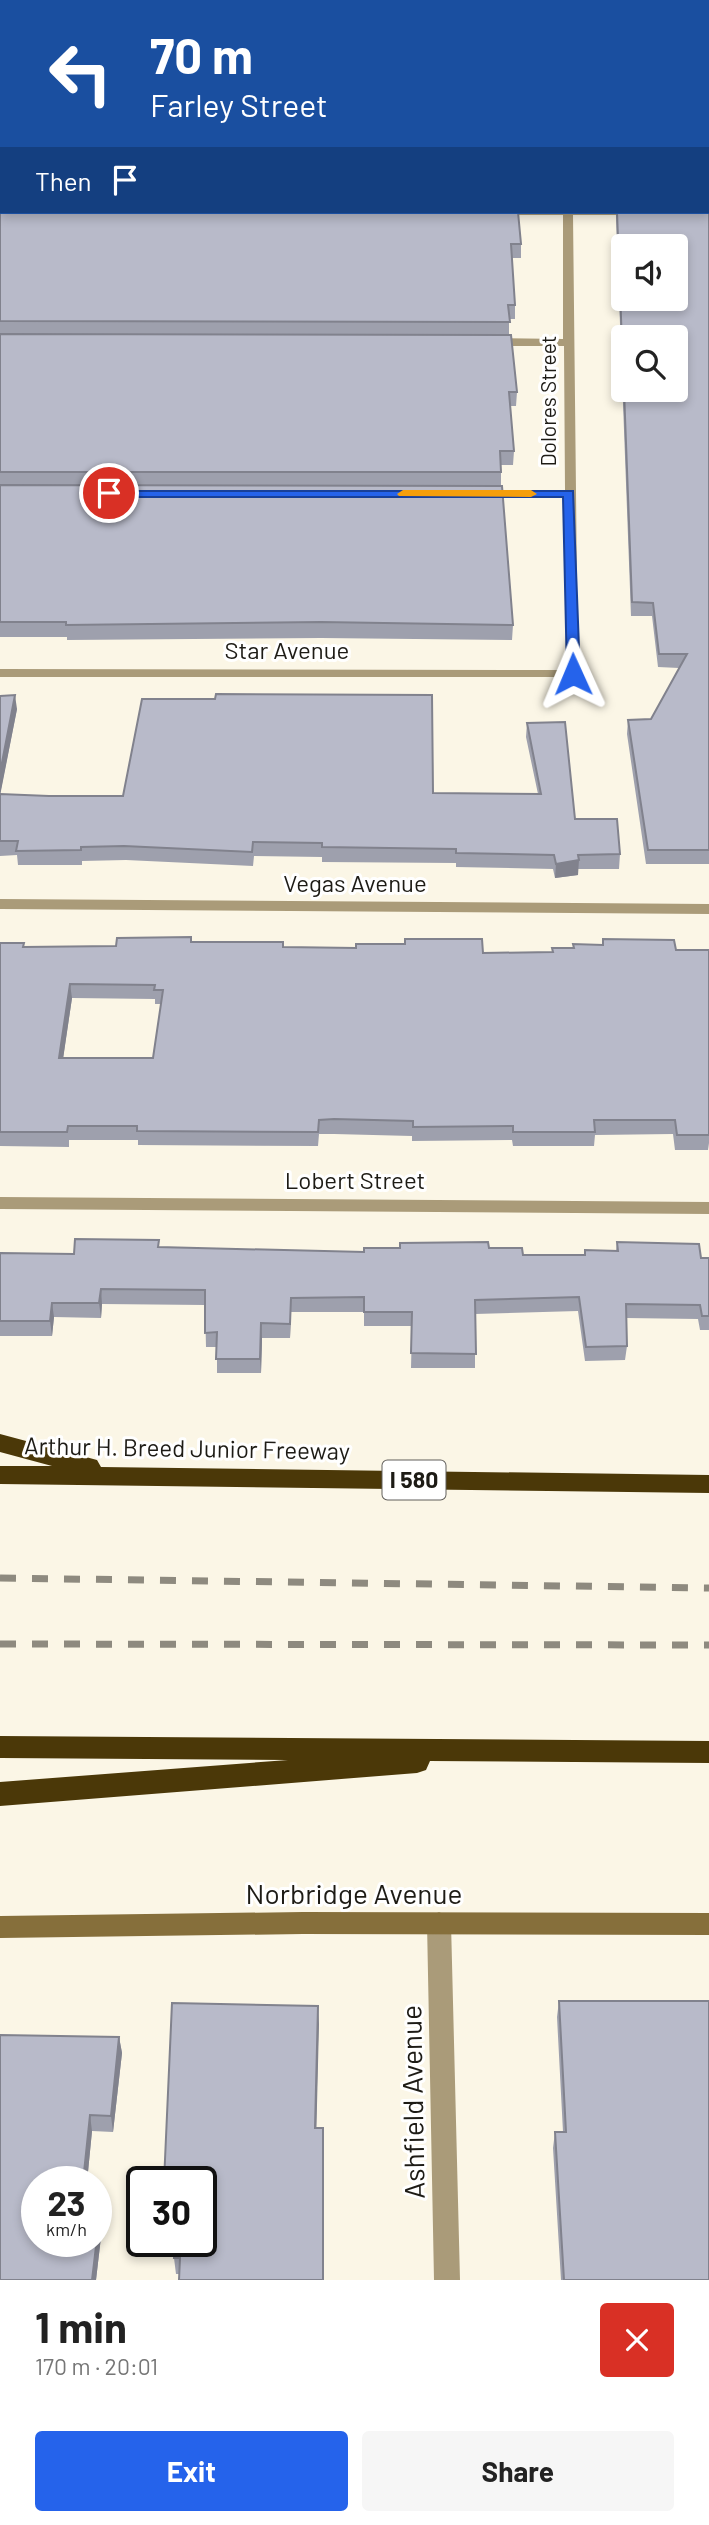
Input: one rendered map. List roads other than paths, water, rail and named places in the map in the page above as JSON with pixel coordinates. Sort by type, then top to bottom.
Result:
[{"type":"highway","points":[[0,1443],[118,1475]]},
{"type":"highway","name":"Arthur H. Breed Junior Freeway","points":[[0,1475],[709,1484]]},
{"type":"highway","points":[[0,1747],[709,1752]]},
{"type":"highway","points":[[0,1794],[564,1751]]},
{"type":"street","name":"Dolores Street","points":[[568,214],[573,674]]},
{"type":"street","points":[[479,342],[568,343]]},
{"type":"street","points":[[461,494],[569,494]]},
{"type":"street","name":"Star Avenue","points":[[0,674],[573,674]]},
{"type":"street","name":"Vegas Avenue","points":[[0,904],[709,909]]},
{"type":"street","name":"Lobert Street","points":[[0,1203],[709,1208]]},
{"type":"street","name":"Norbridge Avenue","points":[[0,1927],[439,1923],[709,1924]]},
{"type":"street","name":"Ashfield Avenue","points":[[439,1923],[447,2280]]},
{"type":"railway","points":[[0,1578],[709,1588]]},
{"type":"railway","points":[[0,1644],[709,1645]]}]
